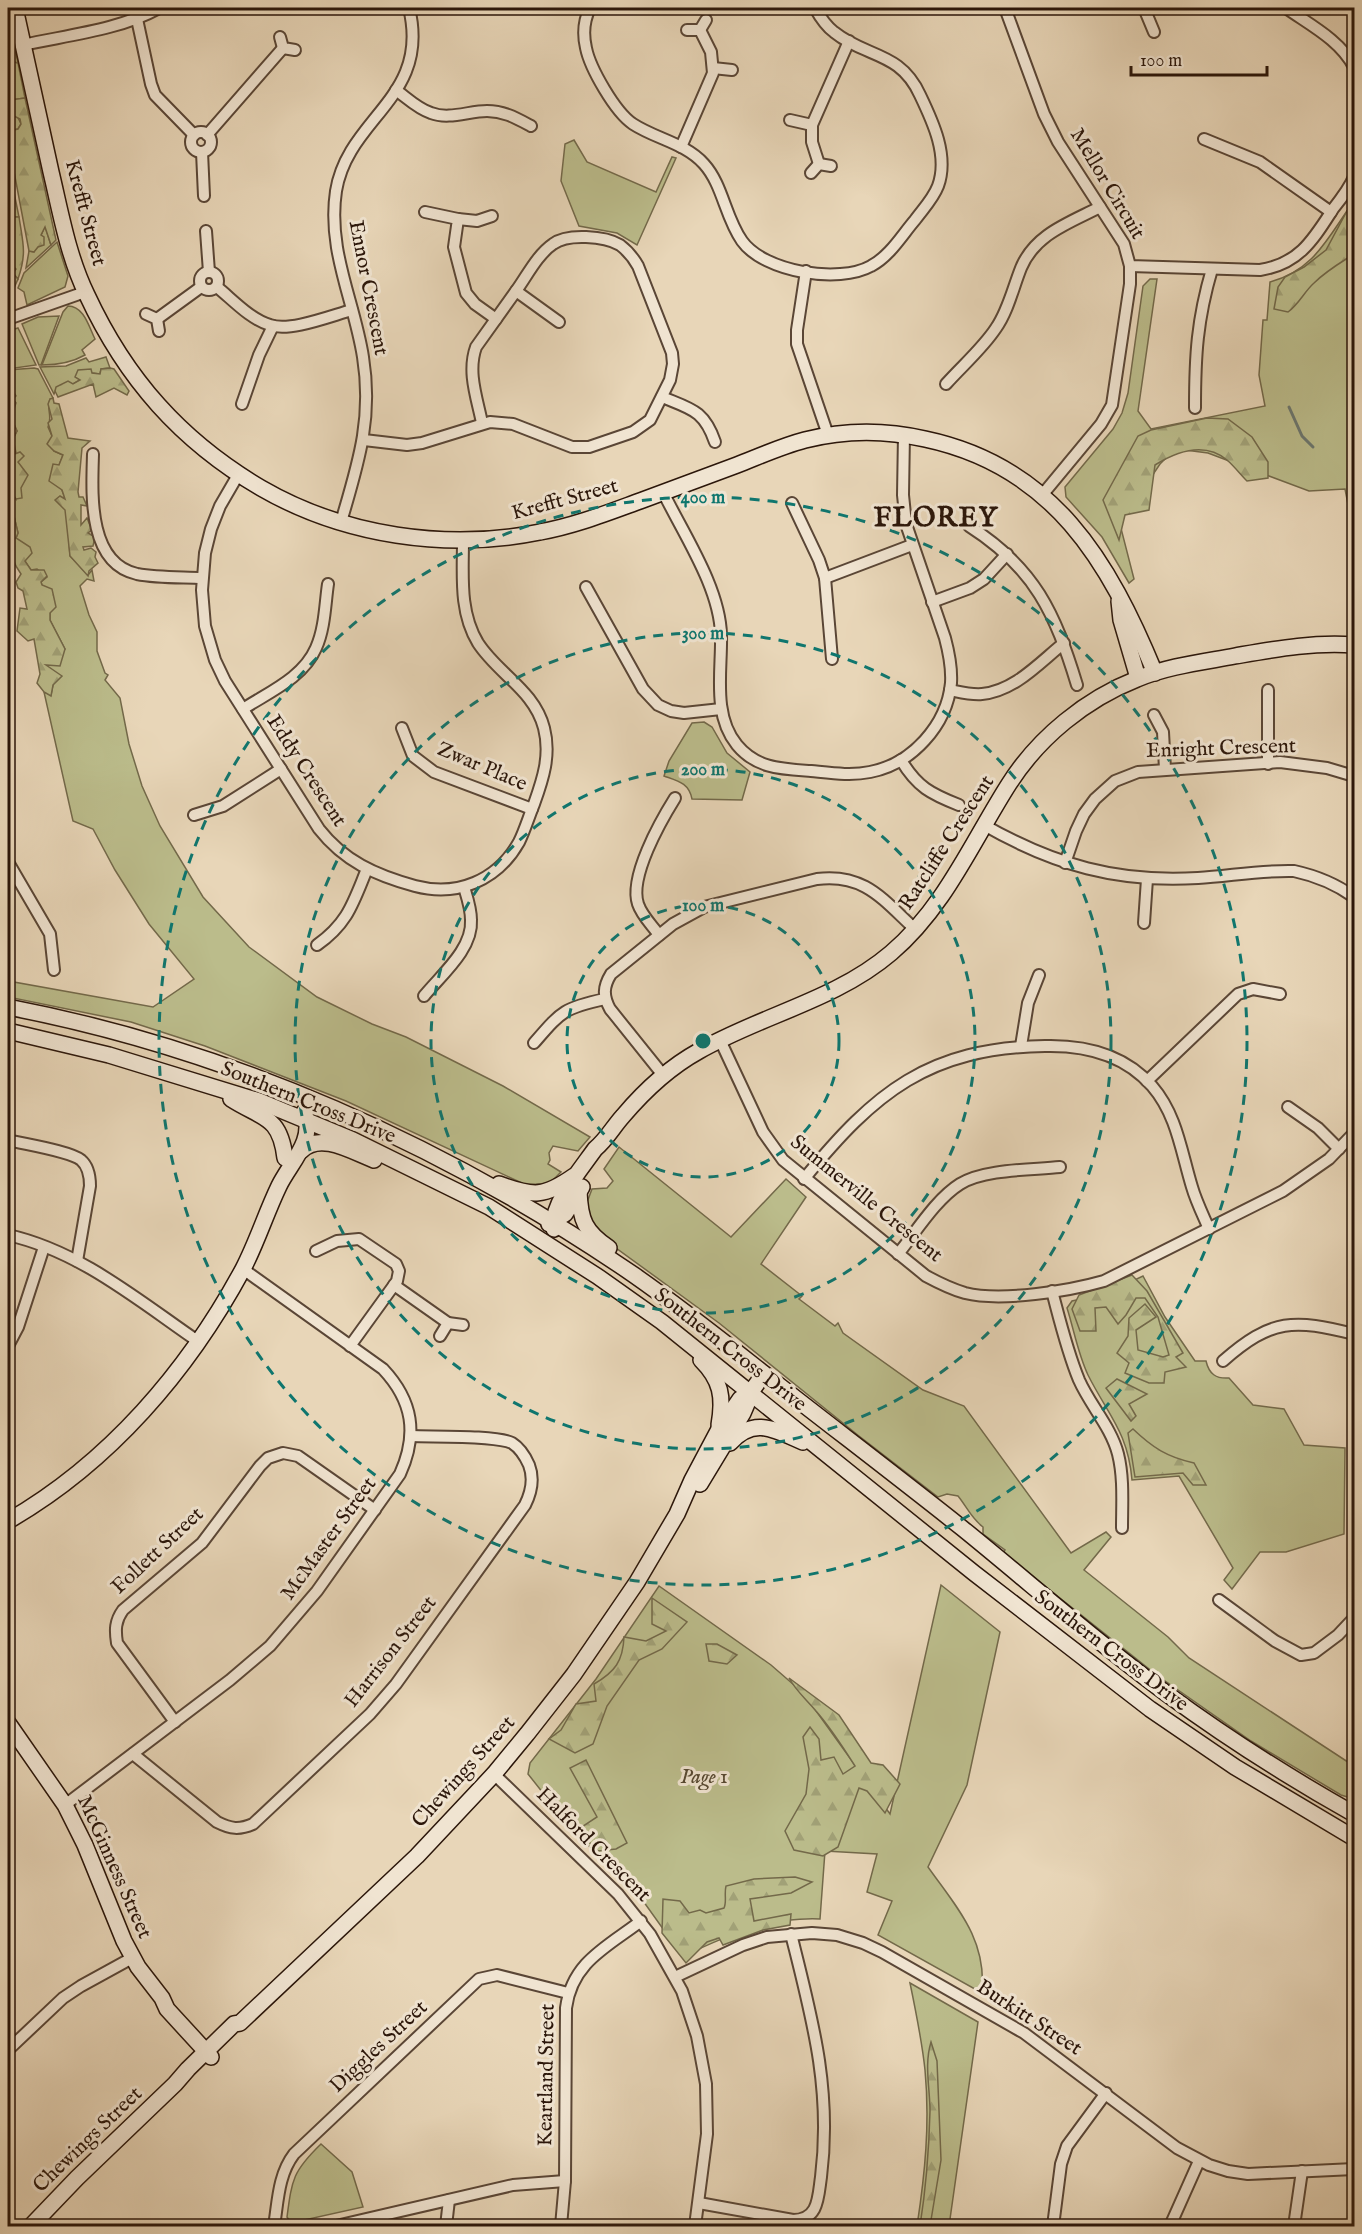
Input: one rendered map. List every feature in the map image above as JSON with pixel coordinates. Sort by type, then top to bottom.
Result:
[{"type":"street","name":"Krefft Street","points":[[15,8],[68,249],[85,292],[106,333],[152,399],[176,425],[206,452],[285,502],[340,522],[389,534],[463,540],[504,538],[543,532],[603,514],[804,440],[828,435],[870,432],[904,434],[949,444],[974,454],[997,464],[1043,494],[1070,522],[1103,568],[1131,616],[1155,673]]},
{"type":"street","points":[[24,45],[136,19],[159,8]]},
{"type":"street","name":"Ennor Crescent","points":[[340,522],[364,440],[367,383],[363,354],[333,232],[333,210],[337,188],[348,157],[396,90],[408,67],[412,50],[412,23],[409,8]]},
{"type":"street","points":[[590,8],[584,33],[586,47],[590,61],[613,102],[633,124],[693,154],[709,170],[733,225],[746,246],[764,261],[778,266],[842,275],[858,272],[879,261],[891,250],[938,187],[941,173],[941,151],[913,81],[897,64],[849,41],[832,30],[815,8]]},
{"type":"street","name":"Mellor Circuit","points":[[1005,8],[1044,114],[1058,142],[1124,244],[1130,266],[1260,270],[1274,268],[1288,262],[1306,248],[1354,177]]},
{"type":"street","points":[[1144,8],[1154,32]]},
{"type":"street","points":[[1292,9],[1338,45],[1349,56],[1354,67]]},
{"type":"street","points":[[136,19],[155,95],[194,135]]},
{"type":"street","points":[[700,30],[706,20]]},
{"type":"street","points":[[687,30],[700,30]]},
{"type":"street","points":[[681,147],[710,83],[713,68],[711,52],[700,30]]},
{"type":"street","points":[[280,37],[283,48]]},
{"type":"street","points":[[819,164],[812,142],[812,125],[849,41]]},
{"type":"street","points":[[207,135],[283,48]]},
{"type":"street","points":[[283,48],[295,50]]},
{"type":"street","points":[[713,68],[732,70]]},
{"type":"street","points":[[396,90],[432,114],[445,116],[486,111],[501,112],[531,126]]},
{"type":"street","points":[[790,120],[812,125]]},
{"type":"street","points":[[194,135],[201,132],[207,135],[210,145],[202,152]]},
{"type":"street","points":[[194,135],[192,146],[202,152]]},
{"type":"street","points":[[1204,139],[1260,162],[1331,212]]},
{"type":"street","points":[[202,152],[204,196]]},
{"type":"street","points":[[819,164],[831,166]]},
{"type":"street","points":[[811,173],[819,164]]},
{"type":"street","points":[[946,384],[995,331],[1002,319],[1021,267],[1038,242],[1048,233],[1100,207]]},
{"type":"street","points":[[425,212],[477,221],[492,216]]},
{"type":"street","points":[[458,219],[453,247],[466,293],[475,304],[496,319]]},
{"type":"street","points":[[206,231],[209,272]]},
{"type":"street","points":[[364,440],[399,445],[422,443],[482,423],[513,424],[572,447],[589,447],[642,428],[654,415],[662,397],[673,369],[672,353],[638,266],[631,255],[618,244],[577,236],[558,240],[543,253],[476,347],[472,357],[482,423]]},
{"type":"street","points":[[1043,494],[1101,424],[1112,405],[1129,296],[1130,266]]},
{"type":"street","points":[[1195,408],[1195,354],[1198,324],[1212,269]]},
{"type":"street","points":[[806,271],[796,330],[797,344],[828,435]]},
{"type":"street","points":[[201,287],[202,275],[209,272]]},
{"type":"street","points":[[209,272],[218,277],[217,287]]},
{"type":"street","points":[[201,287],[211,291],[217,287]]},
{"type":"street","points":[[158,319],[201,287]]},
{"type":"street","points":[[217,287],[256,318],[273,326],[292,326],[352,310]]},
{"type":"street","points":[[516,291],[559,322]]},
{"type":"street","points":[[8,320],[85,292]]},
{"type":"street","points":[[146,314],[158,319]]},
{"type":"street","points":[[158,319],[159,331]]},
{"type":"street","points":[[242,404],[259,355],[273,326]]},
{"type":"street","points":[[662,397],[701,416],[711,430],[715,442]]},
{"type":"street","points":[[663,492],[717,605],[721,633],[721,709],[726,726],[738,747],[749,757],[769,767],[851,774],[872,771],[901,760],[918,748],[940,717],[950,690],[950,655],[912,545],[904,514],[904,434]]},
{"type":"street","points":[[93,454],[91,502],[98,532],[108,553],[123,568],[135,573],[202,578]]},
{"type":"street","name":"Eddy Crescent","points":[[238,474],[220,506],[211,529],[202,578],[203,614],[211,649],[225,681],[330,844],[351,861],[367,869],[429,889],[446,890],[479,882],[493,873],[511,855],[520,840],[532,809],[546,764],[547,747],[539,714],[526,693],[477,642],[470,626],[464,599],[463,540]]},
{"type":"street","points":[[792,502],[825,578],[832,659]]},
{"type":"street","points":[[969,526],[1007,554],[1033,583],[1054,617],[1077,685]]},
{"type":"street","points":[[825,578],[912,545]]},
{"type":"street","points":[[932,602],[970,588],[984,579],[1007,554]]},
{"type":"street","points":[[243,709],[290,679],[310,660],[321,632],[328,584]]},
{"type":"street","points":[[586,587],[643,689],[658,705],[684,714],[721,709]]},
{"type":"street","name":"Krefft Street","points":[[1119,598],[1121,620],[1138,678]]},
{"type":"street","points":[[950,690],[982,694],[1006,688],[1021,679],[1064,643]]},
{"type":"street","name":"Ratcliffe Crescent","points":[[553,1223],[565,1215],[584,1175],[604,1141],[641,1095],[663,1075],[698,1051],[854,979],[892,952],[916,930],[944,894],[1010,782],[1041,743],[1065,721],[1090,703],[1138,678],[1155,673],[1291,646],[1354,645]]},
{"type":"street","points":[[1268,690],[1268,764]]},
{"type":"street","points":[[1154,715],[1163,732],[1165,769]]},
{"type":"street","name":"Zwar Place","points":[[402,728],[413,756],[434,772],[532,809]]},
{"type":"street","points":[[901,760],[917,782],[928,792],[959,806]]},
{"type":"street","name":"Enright Crescent","points":[[1065,863],[1076,831],[1084,814],[1095,799],[1108,786],[1123,777],[1138,772],[1303,764],[1354,776]]},
{"type":"street","points":[[194,815],[223,806],[281,769]]},
{"type":"street","points":[[659,935],[641,912],[637,903],[636,882],[656,829],[675,798]]},
{"type":"street","points":[[984,825],[1032,850],[1065,863],[1106,874],[1147,879],[1200,878],[1294,871],[1335,884],[1354,897]]},
{"type":"street","points":[[8,862],[50,934],[54,970]]},
{"type":"street","points":[[317,945],[332,935],[347,916],[367,869]]},
{"type":"street","points":[[663,1075],[610,1010],[604,999],[606,983],[611,974],[688,914],[704,907],[833,877],[849,879],[872,890],[916,930]]},
{"type":"street","points":[[1144,923],[1147,879]]},
{"type":"street","points":[[424,996],[461,951],[470,934],[472,921],[464,887]]},
{"type":"street","points":[[1021,1046],[1028,1002],[1039,975]]},
{"type":"street","points":[[1147,1081],[1238,994],[1253,989],[1281,994]]},
{"type":"street","points":[[534,1043],[558,1015],[568,1009],[604,999]]},
{"type":"street","name":"Southern Cross Drive","points":[[8,1007],[64,1018],[186,1054],[272,1083],[420,1148],[553,1223],[635,1276],[764,1374],[959,1526],[1163,1691],[1224,1734],[1354,1814]]},
{"type":"street","name":"Southern Cross Drive","points":[[8,1031],[110,1055],[259,1101],[308,1120],[408,1166],[489,1207],[597,1276],[662,1322],[974,1573],[1150,1709],[1235,1767],[1354,1838]]},
{"type":"street","name":"Summerville Crescent","points":[[720,1040],[763,1132],[783,1160],[926,1276],[965,1293],[986,1296],[1052,1291],[1084,1287],[1104,1281],[1283,1191],[1307,1176],[1354,1133]]},
{"type":"street","points":[[804,1179],[856,1119],[906,1080],[948,1060],[977,1052],[1021,1046],[1068,1045],[1100,1052],[1130,1067],[1147,1081],[1164,1102],[1173,1119],[1192,1186],[1209,1229]]},
{"type":"street","points":[[8,1521],[48,1496],[103,1452],[147,1407],[199,1342],[243,1269],[280,1184],[301,1150],[308,1120],[303,1108],[272,1083]]},
{"type":"street","points":[[211,1085],[271,1121],[283,1141],[285,1158]]},
{"type":"street","points":[[1288,1107],[1318,1128],[1339,1149]]},
{"type":"street","points":[[280,1184],[285,1158],[297,1130],[317,1115],[344,1113]]},
{"type":"street","points":[[8,1140],[74,1156],[86,1166],[90,1186],[77,1261]]},
{"type":"street","points":[[301,1150],[311,1143],[333,1144],[390,1166],[408,1166]]},
{"type":"street","points":[[444,1161],[515,1190],[535,1194],[549,1192],[584,1175]]},
{"type":"street","points":[[898,1254],[942,1199],[960,1184],[973,1177],[1060,1167]]},
{"type":"street","points":[[584,1175],[580,1207],[586,1227],[597,1240],[634,1265],[635,1276]]},
{"type":"street","points":[[514,1223],[531,1228],[553,1223],[556,1240],[587,1261],[597,1276]]},
{"type":"street","points":[[8,1235],[77,1261],[116,1284],[199,1342]]},
{"type":"street","points":[[316,1251],[337,1241],[359,1239],[396,1264],[399,1275],[394,1285],[350,1346]]},
{"type":"street","points":[[8,1346],[18,1327],[44,1247]]},
{"type":"street","name":"McMaster Street","points":[[64,1805],[244,1669],[270,1646],[317,1591],[400,1474],[406,1460],[411,1436],[405,1402],[383,1369],[243,1269]]},
{"type":"street","points":[[394,1285],[448,1323],[463,1325]]},
{"type":"street","points":[[1052,1291],[1068,1351],[1080,1381],[1112,1436],[1118,1452],[1121,1469],[1122,1528]]},
{"type":"street","points":[[662,1322],[705,1364],[716,1380],[723,1405],[718,1431]]},
{"type":"street","points":[[440,1336],[448,1323]]},
{"type":"street","points":[[1223,1361],[1247,1340],[1276,1327],[1305,1324],[1354,1334]]},
{"type":"street","name":"Chewings Street","points":[[31,2226],[77,2178],[175,2084],[192,2074],[234,2024],[240,2023],[417,1856],[494,1774],[574,1674],[637,1582],[677,1514],[714,1461],[747,1405],[750,1393],[764,1374]]},
{"type":"street","name":"Chewings Street","points":[[677,1514],[718,1431],[740,1399],[750,1393]]},
{"type":"street","points":[[714,1461],[736,1437],[751,1428],[764,1426],[828,1454]]},
{"type":"street","name":"Harrison Street","points":[[133,1754],[217,1822],[227,1827],[243,1828],[253,1824],[369,1714],[408,1668],[525,1505],[530,1494],[530,1468],[525,1456],[513,1444],[498,1439],[411,1436]]},
{"type":"street","name":"Follett Street","points":[[175,1722],[117,1643],[115,1630],[123,1610],[202,1543],[260,1466],[273,1456],[288,1453],[298,1456],[375,1510]]},
{"type":"street","points":[[1354,1486],[1354,1528]]},
{"type":"street","points":[[1219,1600],[1275,1641],[1301,1655],[1314,1653],[1338,1635],[1354,1618]]},
{"type":"street","name":"McGinness Street","points":[[8,1723],[64,1805],[85,1845],[132,1958],[150,1985],[162,1998],[174,2003],[211,2051]]},
{"type":"street","name":"Halford Crescent","points":[[494,1774],[618,1894],[641,1921],[675,1977],[693,2021],[706,2084],[707,2134],[696,2226]]},
{"type":"street","points":[[1338,1805],[1354,1804]]},
{"type":"street","points":[[1329,1823],[1354,1833]]},
{"type":"street","name":"Keartland Street","points":[[561,2226],[566,2181],[566,2008],[568,1993],[577,1973],[585,1963],[641,1921]]},
{"type":"street","name":"Burkitt Street","points":[[675,1977],[743,1945],[767,1937],[812,1933],[837,1935],[882,1952],[1024,2033],[1178,2148],[1199,2161],[1228,2171],[1248,2174],[1354,2169]]},
{"type":"street","points":[[699,2203],[806,2223],[818,2203],[825,2124],[823,2084],[815,2026],[791,1934]]},
{"type":"street","points":[[8,2050],[63,1998],[132,1958]]},
{"type":"street","name":"Diggles Street","points":[[274,2226],[280,2184],[294,2154],[480,1979],[496,1975],[568,1993]]},
{"type":"street","points":[[1053,2226],[1061,2164],[1067,2146],[1106,2093]]},
{"type":"street","points":[[1170,2226],[1199,2161]]},
{"type":"street","points":[[1294,2226],[1302,2171]]},
{"type":"street","points":[[336,2226],[513,2185],[566,2181]]},
{"type":"street","points":[[446,2226],[449,2200]]},
{"type":"green space","points":[[8,16],[18,63],[8,60]]},
{"type":"green space","points":[[8,60],[18,63],[25,98],[10,100],[21,124],[18,129],[9,131]]},
{"type":"green space","points":[[25,98],[56,240],[51,245],[45,227],[41,235],[44,237],[44,245],[38,247],[34,252],[29,251],[12,161],[9,131],[18,129],[21,124],[20,119],[12,115],[10,100]]},
{"type":"green space","points":[[574,140],[587,162],[656,192],[672,157],[676,158],[637,245],[617,233],[579,226],[561,181],[565,144]]},
{"type":"green space","points":[[9,168],[19,217],[10,217],[8,223]]},
{"type":"green space","points":[[1347,211],[1354,214],[1354,535],[1345,489],[1309,491],[1208,453],[1185,450],[1167,457],[1150,479],[1115,505],[1134,579],[1129,583],[1102,537],[1066,497],[1065,487],[1113,429],[1122,413],[1128,393],[1143,286],[1150,279],[1157,279],[1138,411],[1151,429],[1265,406],[1259,375],[1263,320],[1267,320],[1270,282],[1296,271],[1307,263],[1324,245]]},
{"type":"green space","points":[[1347,211],[1354,214],[1354,254],[1319,279],[1288,312],[1274,309],[1278,287],[1285,277],[1304,267],[1326,250]]},
{"type":"green space","points":[[10,217],[19,217],[23,241],[23,262],[18,279],[13,273],[16,269],[11,264],[8,254],[11,249],[8,237]]},
{"type":"green space","points":[[45,226],[51,245],[26,268],[29,251],[34,252]]},
{"type":"green space","points":[[8,240],[16,269],[14,273],[18,279],[14,288],[8,290]]},
{"type":"green space","points":[[57,242],[68,276],[65,287],[27,305],[24,292],[18,288],[24,273]]},
{"type":"green space","points":[[68,306],[82,313],[95,339],[82,350],[85,355],[80,358],[54,365],[42,365],[63,312]]},
{"type":"green space","points":[[59,316],[41,365],[39,365],[22,324],[38,317]]},
{"type":"green space","points":[[18,328],[36,365],[8,369],[8,331]]},
{"type":"green space","points":[[106,357],[110,368],[101,369],[100,374],[92,373],[73,384],[57,387],[54,394],[40,367],[66,366],[86,358],[89,362]]},
{"type":"green space","points":[[38,369],[53,398],[49,403],[48,427],[54,451],[63,455],[59,465],[62,490],[66,501],[70,556],[88,575],[92,570],[94,581],[87,579],[80,586],[97,632],[97,651],[105,673],[108,675],[105,680],[120,698],[129,744],[142,786],[160,826],[203,897],[249,947],[317,997],[372,1024],[406,1037],[503,1086],[590,1137],[578,1151],[553,1146],[549,1153],[548,1164],[561,1172],[550,1183],[526,1185],[346,1101],[205,1046],[131,1022],[8,997],[8,981],[153,1007],[194,979],[149,924],[115,870],[93,829],[73,821],[44,692],[51,695],[53,685],[45,664],[65,649],[50,620],[41,582],[47,577],[37,569],[31,570],[24,560],[16,538],[18,533],[8,491],[8,487],[16,499],[18,462],[13,439],[17,431],[9,415],[12,383],[8,380],[8,370]]},
{"type":"green space","points":[[91,369],[92,373],[100,374],[101,369],[114,369],[129,391],[127,395],[114,388],[96,397],[93,384],[58,397],[55,391],[56,387],[68,381],[73,384],[80,380],[75,377],[78,370]]},
{"type":"green space","points":[[8,380],[12,383],[11,388],[16,396],[13,399],[16,403],[13,412],[9,412],[17,431],[13,439],[15,454],[20,452],[24,456],[18,462],[28,475],[21,488],[22,498],[16,499],[8,487]]},
{"type":"green space","points":[[53,398],[54,403],[59,404],[68,438],[90,441],[82,448],[78,492],[79,497],[83,497],[87,506],[81,505],[81,525],[87,518],[92,530],[88,533],[95,537],[93,546],[83,547],[84,550],[91,548],[96,552],[95,557],[98,563],[89,571],[88,576],[70,556],[65,510],[55,500],[60,496],[65,499],[62,490],[49,481],[53,464],[59,465],[63,455],[54,451],[47,444],[52,436],[48,423],[52,419],[48,404]]},
{"type":"green space","points":[[1207,418],[1228,419],[1252,437],[1268,462],[1268,478],[1247,481],[1227,460],[1209,451],[1190,451],[1172,456],[1155,465],[1149,510],[1125,515],[1119,540],[1103,500],[1138,436],[1151,430]]},
{"type":"green space","points":[[8,491],[18,533],[16,538],[30,547],[32,553],[25,561],[31,570],[44,570],[47,576],[41,582],[42,585],[52,589],[56,607],[50,613],[50,620],[65,649],[60,666],[46,665],[62,676],[53,685],[51,696],[44,692],[37,683],[40,674],[34,639],[28,641],[17,631],[20,608],[27,609],[23,591],[18,588],[16,582],[21,574],[11,555],[7,534]]},
{"type":"green space","points":[[704,722],[712,727],[727,753],[750,772],[742,800],[692,799],[686,786],[664,776],[669,761],[692,723]]},
{"type":"green space","points":[[619,1147],[731,1237],[786,1179],[806,1197],[761,1264],[802,1296],[799,1299],[835,1326],[838,1323],[843,1333],[923,1390],[964,1406],[1071,1553],[1106,1532],[1111,1537],[1084,1570],[1168,1637],[1189,1658],[1354,1766],[1354,1799],[1341,1795],[1251,1741],[1158,1676],[1003,1553],[1005,1550],[983,1534],[983,1527],[958,1496],[947,1494],[938,1497],[719,1323],[594,1232],[586,1205],[592,1189],[607,1188],[613,1181],[604,1169]]},
{"type":"green space","points":[[1132,1275],[1147,1291],[1183,1353],[1176,1357],[1186,1367],[1165,1372],[1164,1383],[1149,1383],[1125,1373],[1129,1363],[1117,1353],[1128,1336],[1129,1318],[1145,1304],[1156,1317],[1136,1330],[1138,1350],[1163,1357],[1169,1355],[1158,1317],[1145,1298],[1136,1298],[1118,1324],[1106,1307],[1095,1308],[1096,1331],[1080,1331],[1072,1309],[1079,1295]]},
{"type":"green space","points":[[1143,1276],[1165,1317],[1195,1361],[1206,1361],[1214,1375],[1229,1378],[1253,1405],[1284,1409],[1304,1445],[1345,1448],[1344,1534],[1286,1552],[1260,1552],[1232,1589],[1224,1580],[1233,1568],[1179,1476],[1132,1480],[1130,1463],[1122,1436],[1085,1367],[1067,1308],[1072,1301],[1105,1294]]},
{"type":"green space","points":[[1117,1379],[1147,1394],[1129,1404],[1136,1416],[1131,1421],[1106,1388]]},
{"type":"green space","points":[[1133,1429],[1161,1451],[1194,1463],[1206,1485],[1193,1485],[1183,1473],[1135,1477],[1128,1433]]},
{"type":"green space","name":"Page 1","points":[[941,1585],[1000,1632],[967,1785],[928,1867],[959,1911],[975,1940],[980,1956],[982,1993],[878,1935],[892,1901],[867,1892],[877,1854],[825,1851],[820,1919],[784,1921],[751,1928],[686,1955],[681,1954],[641,1898],[570,1827],[528,1774],[530,1763],[596,1679],[659,1586],[771,1665],[794,1685],[814,1708],[890,1814]]},
{"type":"green space","points":[[652,1598],[687,1622],[662,1649],[639,1660],[607,1706],[593,1744],[575,1753],[549,1739],[561,1730],[576,1704],[596,1701],[594,1684],[607,1675],[620,1659],[624,1637],[646,1641],[666,1631],[652,1624]]},
{"type":"green space","points":[[706,1644],[717,1644],[737,1655],[727,1664],[709,1661]]},
{"type":"green space","points":[[789,1678],[839,1715],[871,1763],[883,1765],[900,1784],[885,1813],[867,1791],[859,1788],[838,1847],[823,1856],[794,1850],[785,1831],[806,1794],[809,1769],[803,1737],[810,1727],[819,1739],[821,1760],[834,1757],[843,1774],[855,1766],[827,1724]]},
{"type":"green space","points":[[586,1760],[627,1843],[616,1849],[598,1851],[577,1830],[597,1817],[570,1768]]},
{"type":"green space","points":[[795,1877],[812,1882],[791,1893],[750,1899],[754,1921],[791,1914],[790,1925],[763,1930],[723,1945],[719,1938],[707,1942],[686,1963],[662,1933],[663,1899],[680,1901],[689,1913],[700,1910],[706,1913],[724,1908],[726,1886],[754,1879]]},
{"type":"green space","points":[[910,1983],[978,2022],[949,2226],[917,2226],[926,2148],[927,2109],[925,2070]]},
{"type":"green space","points":[[931,2042],[937,2061],[941,2160],[930,2226],[920,2226],[929,2140],[928,2068]]},
{"type":"green space","points":[[321,2144],[352,2172],[363,2207],[291,2223],[287,2217],[295,2176]]},
{"type":"waterway","points":[[1289,407],[1302,436],[1313,447]]},
{"type":"district","name":"FLOREY","points":[[936,519]]}]
